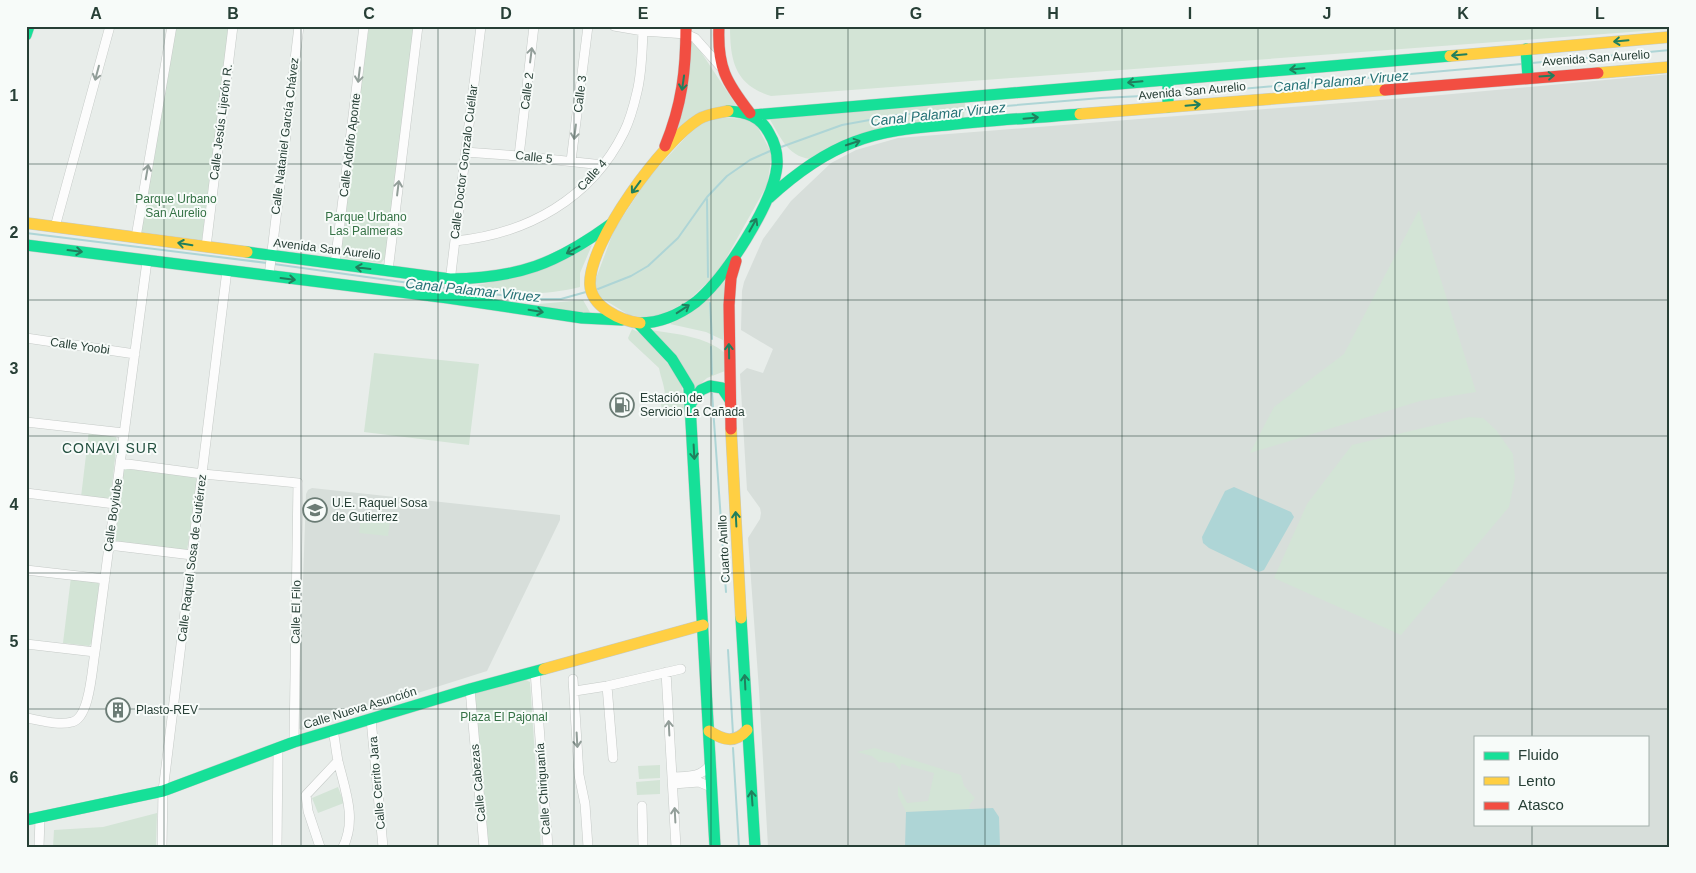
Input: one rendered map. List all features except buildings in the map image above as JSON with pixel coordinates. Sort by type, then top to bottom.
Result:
[{"type":"main road","points":[[26,36],[30,26]]},
{"type":"main road","points":[[26,245],[448,296],[582,318],[623,320],[638,323],[658,322],[689,306],[703,295],[730,265],[767,200],[773,186],[777,168],[775,145],[765,126],[751,114],[734,92],[721,68],[718,54],[719,26]]},
{"type":"main road","points":[[623,320],[597,301],[591,290],[590,279],[598,251],[613,222],[632,192],[662,154],[671,131],[682,92],[686,59],[686,30]]},
{"type":"main road","name":"Avenida San Aurelio","points":[[662,154],[686,128],[699,119],[728,111],[751,114],[1168,84],[1526,52],[1670,37]]},
{"type":"main road","points":[[1526,52],[1528,74]]},
{"type":"main road","name":"Avenida San Aurelio","points":[[767,200],[809,164],[846,144],[888,132],[1168,104],[1528,74],[1670,67]]},
{"type":"main road","points":[[1168,84],[1168,104]]},
{"type":"main road","name":"Avenida San Aurelio","points":[[26,223],[136,237],[271,258],[388,271],[450,282],[495,277],[531,268],[579,247],[613,222]]},
{"type":"main road","name":"Cuarto Anillo","points":[[739,250],[731,278],[728,349],[747,730],[755,847]]},
{"type":"main road","name":"Cuarto Anillo","points":[[638,323],[672,359],[689,387],[715,847]]},
{"type":"main road","points":[[691,404],[700,391],[712,385],[724,389],[728,393],[730,400]]},
{"type":"main road","name":"Calle Nueva Asunción","points":[[26,820],[163,791],[294,742],[332,730],[535,670],[703,625]]},
{"type":"main road","points":[[709,731],[727,740],[736,740],[743,736],[747,730]]},
{"type":"street","points":[[55,227],[110,26]]},
{"type":"street","points":[[136,237],[172,26]]},
{"type":"street","name":"Calle Jesús Lijerón R.","points":[[206,247],[233,26]]},
{"type":"street","name":"Calle Nataniel García Chávez","points":[[269,274],[299,26]]},
{"type":"street","name":"Calle Adolfo Aponte","points":[[335,264],[364,26]]},
{"type":"street","points":[[388,271],[418,26]]},
{"type":"street","name":"Calle Doctor Gonzalo Cuéllar","points":[[448,296],[481,26]]},
{"type":"street","name":"Calle 2","points":[[519,156],[534,26]]},
{"type":"street","points":[[614,26],[643,31],[686,30],[721,68]]},
{"type":"street","name":"Calle 3","points":[[571,161],[588,29]]},
{"type":"street","name":"Calle 4","points":[[455,241],[497,235],[537,219],[573,196],[603,165],[625,130],[638,90],[643,31]]},
{"type":"street","name":"Calle 5","points":[[465,152],[603,165]]},
{"type":"street","name":"Calle Boyiube","points":[[26,718],[71,723],[80,717],[85,708],[95,652],[147,261]]},
{"type":"street","name":"Calle Raquel Sosa de Gutiérrez","points":[[162,847],[163,791],[227,270]]},
{"type":"street","name":"Calle Yoobi","points":[[26,338],[135,354]]},
{"type":"street","points":[[26,422],[124,433]]},
{"type":"street","points":[[120,463],[203,474]]},
{"type":"street","name":"Calle El Filo","points":[[203,474],[298,483],[294,742]]},
{"type":"street","points":[[26,493],[115,504]]},
{"type":"street","points":[[109,545],[192,555]]},
{"type":"street","points":[[26,570],[105,579]]},
{"type":"street","points":[[26,644],[95,652]]},
{"type":"street","points":[[575,691],[607,686],[681,669]]},
{"type":"street","name":"Calle Chiriguanía","points":[[535,670],[548,847]]},
{"type":"street","points":[[666,672],[676,847]]},
{"type":"street","points":[[573,679],[579,775],[585,804],[588,847]]},
{"type":"street","points":[[607,686],[613,758]]},
{"type":"street","name":"Calle Cabezas","points":[[470,689],[484,847]]},
{"type":"street","name":"Calle Cerrito Jara","points":[[371,719],[383,847]]},
{"type":"street","points":[[332,730],[338,761],[350,803],[347,839],[343,847]]},
{"type":"street","points":[[277,847],[278,749]]},
{"type":"street","points":[[320,847],[308,811],[306,795],[338,761]]},
{"type":"street","points":[[672,780],[696,776],[705,771],[710,764]]},
{"type":"street","points":[[672,780],[699,782],[711,787],[712,792]]},
{"type":"street","points":[[642,806],[643,847]]},
{"type":"street","points":[[39,847],[40,818]]},
{"type":"shaded area","points":[[1670,74],[1670,847],[768,847],[748,538],[760,519],[761,513],[760,508],[747,490],[740,374],[747,368],[763,373],[773,349],[741,330],[742,291],[744,282],[763,239],[791,201],[831,163],[856,150],[898,138],[1430,96]]},
{"type":"shaded area","points":[[312,488],[560,515],[560,520],[487,671],[301,730],[298,728],[306,494]]},
{"type":"green space","name":"Parque Urbano San Aurelio","points":[[176,26],[230,26],[202,240],[140,232]]},
{"type":"green space","name":"Parque Urbano Las Palmeras","points":[[369,26],[414,26],[386,257],[381,263],[344,258],[339,253]]},
{"type":"green space","points":[[730,26],[1670,26],[1670,29],[771,96],[749,85],[737,70],[731,50]]},
{"type":"green space","points":[[690,40],[699,49],[736,105],[677,129]]},
{"type":"green space","points":[[965,101],[964,120],[887,128],[810,159],[795,154],[785,144],[769,118]]},
{"type":"green space","points":[[715,117],[745,119],[757,126],[772,154],[767,185],[719,271],[687,302],[653,319],[629,315],[598,296],[595,281],[614,230],[649,177],[697,125]]},
{"type":"green space","points":[[1419,210],[1476,392],[1420,401],[1250,453],[1274,407],[1344,354]]},
{"type":"green space","points":[[592,245],[580,273],[580,287],[528,294],[502,292],[477,285],[497,281]]},
{"type":"green space","points":[[728,279],[723,340],[706,332],[670,324]]},
{"type":"green space","points":[[583,300],[591,314],[538,307],[539,304]]},
{"type":"green space","points":[[632,329],[642,334],[681,379],[685,412],[680,416],[668,413],[662,409],[660,401],[665,397],[665,393],[659,368],[629,340]]},
{"type":"green space","points":[[651,330],[699,339],[717,347],[725,353],[725,371],[707,378],[695,389]]},
{"type":"green space","points":[[374,353],[479,364],[469,445],[364,432]]},
{"type":"green space","points":[[1469,417],[1483,418],[1496,430],[1513,454],[1515,479],[1509,507],[1401,635],[1274,578],[1307,504],[1352,445]]},
{"type":"green space","points":[[89,430],[115,435],[117,440],[111,495],[109,498],[102,500],[81,497]]},
{"type":"green space","points":[[127,469],[194,476],[199,480],[187,550],[185,552],[113,541],[122,471]]},
{"type":"green space","points":[[361,517],[390,520],[388,536],[359,533]]},
{"type":"green space","points":[[71,577],[98,582],[99,585],[94,641],[89,646],[63,643]]},
{"type":"green space","name":"Plaza El Pajonal","points":[[522,678],[530,682],[541,847],[488,847],[474,692]]},
{"type":"green space","points":[[875,748],[961,775],[964,786],[975,798],[970,804],[969,809],[906,812],[898,796],[898,785],[907,803],[928,801],[934,773],[901,764],[900,770],[894,763],[879,762],[872,756],[857,752]]},
{"type":"green space","points":[[660,765],[660,778],[639,779],[638,766]]},
{"type":"green space","points":[[660,780],[660,794],[637,795],[636,782]]},
{"type":"green space","points":[[338,787],[344,803],[318,813],[312,798]]},
{"type":"green space","points":[[157,813],[156,847],[53,847],[54,830],[103,827]]},
{"type":"water","points":[[1234,487],[1291,512],[1294,517],[1264,570],[1259,572],[1209,548],[1203,543],[1202,537],[1225,491]]},
{"type":"water","points":[[993,808],[999,817],[1000,847],[905,847],[906,812]]},
{"type":"waterway","name":"Canal Palamar Viruez","points":[[1532,63],[1670,50]]},
{"type":"waterway","name":"Canal Palamar Viruez","points":[[1173,95],[1522,64]]},
{"type":"waterway","name":"Canal Palamar Viruez","points":[[781,147],[842,125],[897,115],[1101,98],[1164,95]]},
{"type":"waterway","name":"Canal Palamar Viruez","points":[[598,289],[631,276],[648,266],[678,238],[707,197],[727,176],[750,160],[770,151]]},
{"type":"waterway","points":[[707,199],[708,277]]},
{"type":"waterway","name":"Canal Palamar Viruez","points":[[26,233],[267,263]]},
{"type":"waterway","name":"Canal Palamar Viruez","points":[[274,264],[445,288]]},
{"type":"waterway","name":"Canal Palamar Viruez","points":[[452,289],[532,299],[561,299],[586,292]]},
{"type":"waterway","points":[[710,303],[712,339]]},
{"type":"waterway","points":[[711,347],[712,374]]},
{"type":"waterway","points":[[712,393],[726,592]]},
{"type":"waterway","points":[[728,650],[733,734]]},
{"type":"waterway","points":[[733,748],[739,847]]},
{"type":"traffic: fast","points":[[26,35],[29,26]]},
{"type":"traffic: fast","points":[[1526,49],[1528,77]]},
{"type":"traffic: fast","points":[[753,115],[1450,56]]},
{"type":"traffic: fast","points":[[1168,80],[1168,107]]},
{"type":"traffic: fast","points":[[640,323],[663,320],[677,314],[696,302],[708,291],[746,239],[767,200],[774,182],[777,166],[773,141],[765,127],[757,119],[741,112],[728,111]]},
{"type":"traffic: fast","points":[[769,198],[798,173],[820,159],[842,147],[877,135],[924,127],[1080,114]]},
{"type":"traffic: fast","points":[[247,252],[450,279],[474,278],[517,272],[554,259],[611,224]]},
{"type":"traffic: fast","points":[[26,245],[448,298],[582,318],[622,320]]},
{"type":"traffic: fast","points":[[638,323],[672,359],[689,387],[715,847]]},
{"type":"traffic: fast","points":[[691,403],[701,390],[710,386],[722,388],[730,400]]},
{"type":"traffic: fast","points":[[741,618],[755,847]]},
{"type":"traffic: fast","points":[[26,820],[163,791],[294,742],[470,689],[544,669]]},
{"type":"traffic: slow","points":[[1450,56],[1670,37]]},
{"type":"traffic: slow","points":[[1598,73],[1670,67]]},
{"type":"traffic: slow","points":[[1080,114],[1385,90]]},
{"type":"traffic: slow","points":[[640,323],[632,322],[608,311],[601,306],[592,292],[590,284],[593,265],[602,243],[631,194],[667,148],[699,119],[728,111]]},
{"type":"traffic: slow","points":[[26,223],[247,252]]},
{"type":"traffic: slow","points":[[731,429],[741,618]]},
{"type":"traffic: slow","points":[[544,669],[703,625]]},
{"type":"traffic: slow","points":[[709,731],[719,737],[733,739],[747,730]]},
{"type":"traffic: jam","points":[[665,146],[671,131],[682,87],[686,26]]},
{"type":"traffic: jam","points":[[719,26],[720,53],[725,73],[729,83],[750,113]]},
{"type":"traffic: jam","points":[[1385,90],[1598,73]]},
{"type":"traffic: jam","points":[[731,429],[729,305],[731,278],[736,261]]},
{"type":"place","name":"Estación de Servicio La Cañada","points":[[622,405]]},
{"type":"place","name":"U.E. Raquel Sosa de Gutierrez","points":[[315,510]]},
{"type":"place","name":"Plasto-REV","points":[[118,710]]},
{"type":"district","name":"CONAVI SUR","points":[[110,448]]}]
